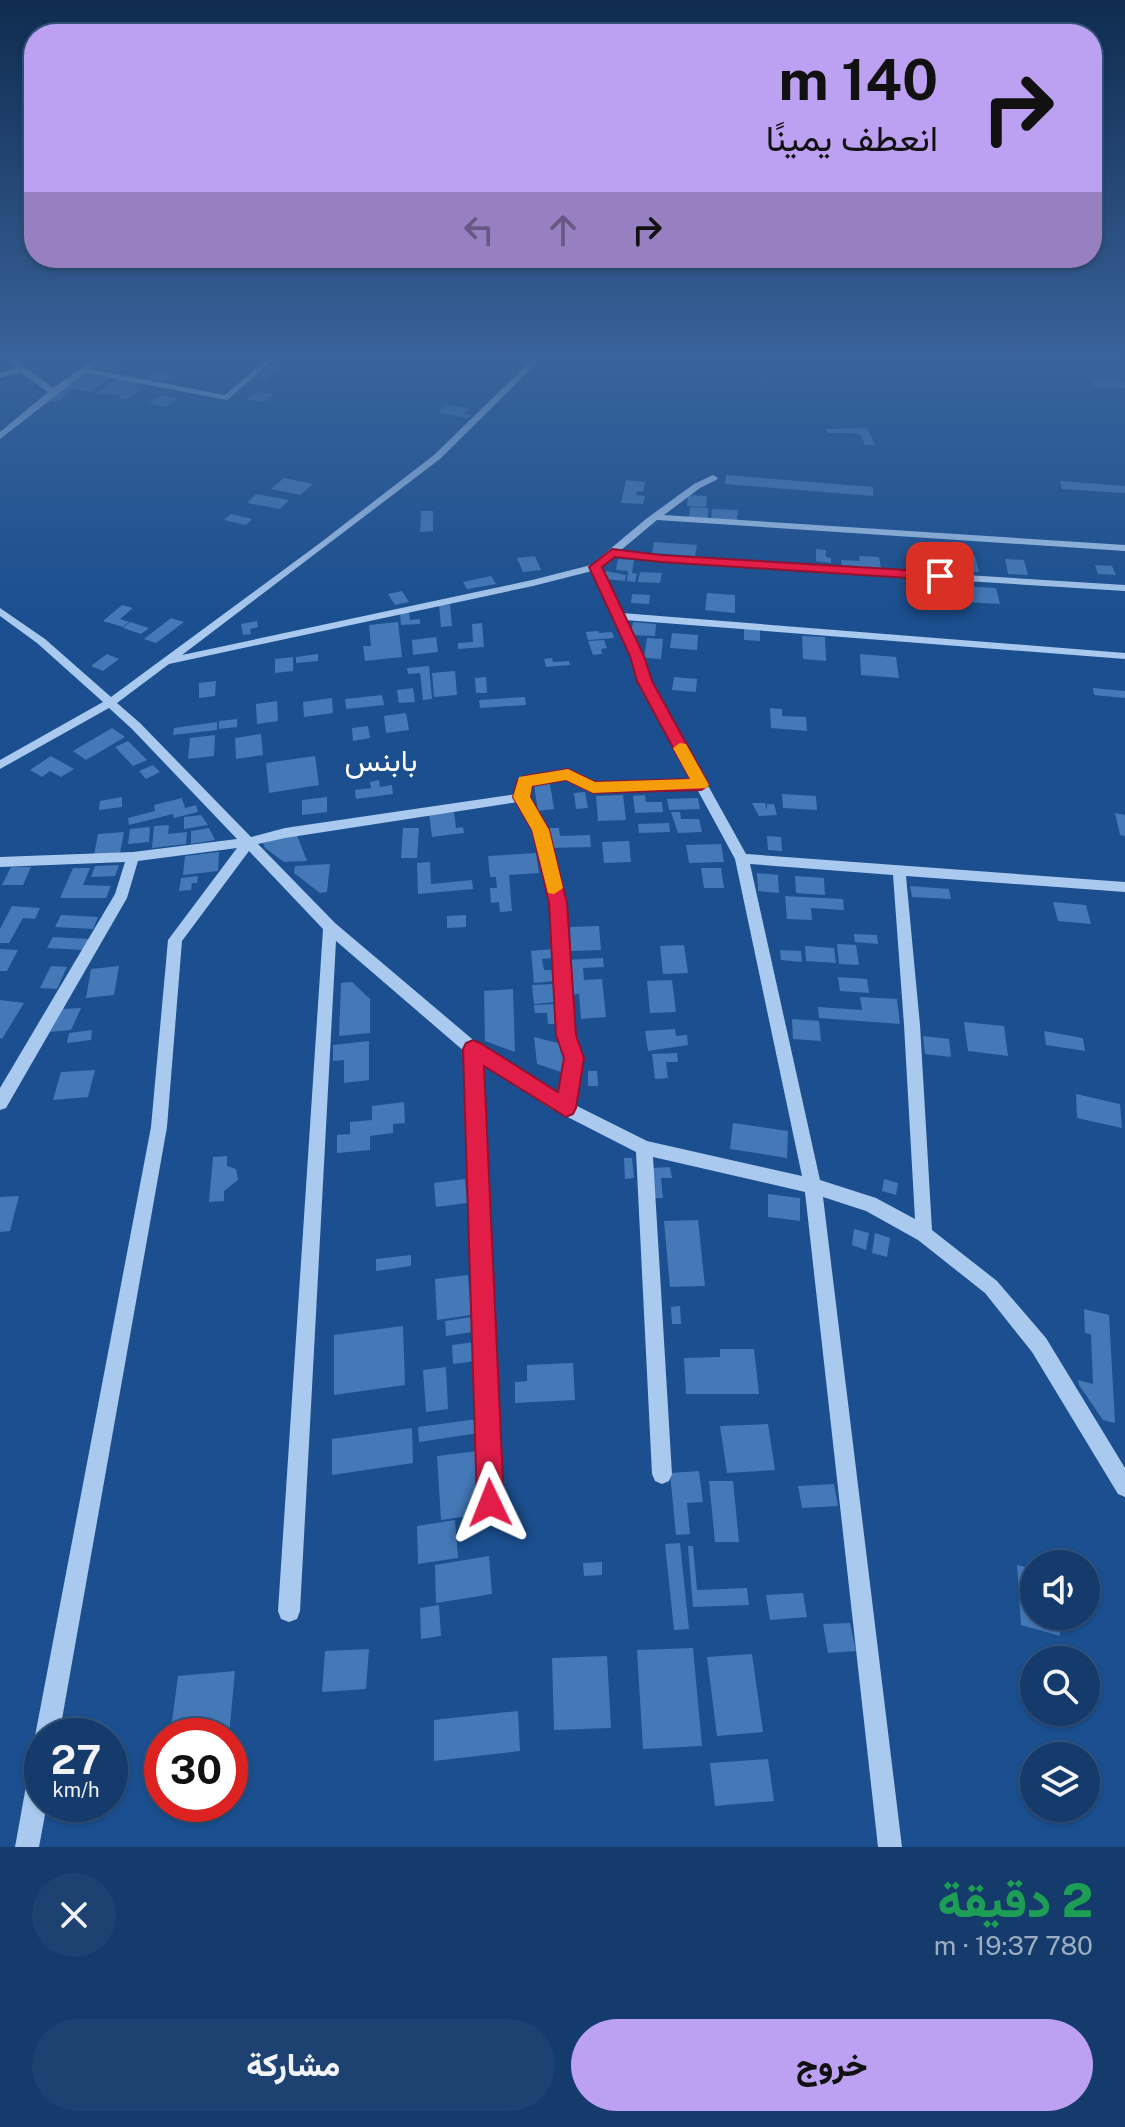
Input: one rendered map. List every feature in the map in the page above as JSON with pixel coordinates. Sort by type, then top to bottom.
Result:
[{"type":"street","points":[[0,765],[110,703],[437,457],[452,442]]},
{"type":"street","points":[[165,662],[595,567],[655,517],[713,478]]},
{"type":"street","points":[[655,517],[1125,548]]},
{"type":"street","points":[[612,552],[661,559],[1125,588]]},
{"type":"street","points":[[595,567],[637,656],[644,681],[742,859],[813,1186],[890,1847]]},
{"type":"street","points":[[0,611],[41,641],[189,778],[330,927],[473,1049],[566,1108],[644,1148],[813,1186],[870,1204],[924,1234],[991,1287],[1039,1345],[1125,1487]]},
{"type":"street","points":[[617,616],[1125,656]]},
{"type":"street","points":[[566,1108],[574,1058],[566,1035],[558,903],[540,830],[522,797],[525,781],[568,775],[593,787],[701,785]]},
{"type":"street","points":[[0,862],[133,857],[249,842],[285,833],[522,797]]},
{"type":"street","points":[[50,1718],[159,1127],[175,940],[249,842]]},
{"type":"street","points":[[0,1103],[122,894],[133,857]]},
{"type":"street","points":[[742,859],[1125,887]]},
{"type":"street","points":[[899,870],[924,1234]]},
{"type":"street","points":[[289,1611],[330,927]]},
{"type":"street","points":[[473,1049],[490,1503]]},
{"type":"street","points":[[644,1148],[662,1474]]},
{"type":"street","points":[[27,1847],[32,1822]]},
{"type":"building","points":[[726,475],[873,487],[873,496],[725,484]]},
{"type":"building","points":[[284,478],[313,484],[300,495],[271,489]]},
{"type":"building","points":[[626,480],[645,482],[643,492],[637,491],[636,495],[645,496],[643,504],[621,503]]},
{"type":"building","points":[[1060,481],[1125,486],[1125,493],[1062,489]]},
{"type":"building","points":[[256,494],[289,500],[280,509],[247,503]]},
{"type":"building","points":[[688,495],[707,496],[706,507],[687,506]]},
{"type":"building","points":[[690,507],[708,508],[708,519],[689,518]]},
{"type":"building","points":[[712,509],[738,510],[737,521],[711,519]]},
{"type":"building","points":[[421,511],[433,511],[433,531],[420,532]]},
{"type":"building","points":[[231,514],[252,519],[246,525],[224,520]]},
{"type":"building","points":[[654,542],[697,545],[695,556],[652,553]]},
{"type":"building","points":[[816,549],[826,550],[826,557],[831,558],[831,563],[816,561]]},
{"type":"building","points":[[907,553],[926,554],[927,563],[909,562]]},
{"type":"building","points":[[957,555],[975,556],[979,572],[961,571]]},
{"type":"building","points":[[535,556],[541,570],[523,572],[517,558]]},
{"type":"building","points":[[859,556],[879,557],[881,568],[842,566],[841,560],[860,561]]},
{"type":"building","points":[[618,559],[634,560],[632,573],[637,574],[635,582],[627,581],[628,571],[616,570]]},
{"type":"building","points":[[1005,559],[1024,560],[1028,575],[1008,574]]},
{"type":"building","points":[[1095,565],[1112,566],[1116,575],[1098,574]]},
{"type":"building","points":[[606,571],[626,575],[625,581],[604,579]]},
{"type":"building","points":[[640,572],[662,573],[660,583],[638,582]]},
{"type":"building","points":[[491,576],[496,584],[467,589],[463,582]]},
{"type":"building","points":[[961,586],[996,588],[1000,604],[965,602]]},
{"type":"building","points":[[402,591],[409,602],[395,605],[388,594]]},
{"type":"building","points":[[707,593],[735,595],[735,613],[705,610]]},
{"type":"building","points":[[632,594],[650,595],[649,604],[631,603]]},
{"type":"building","points":[[450,604],[452,626],[441,627],[439,605]]},
{"type":"building","points":[[122,605],[133,608],[120,619],[129,622],[123,627],[103,621]]},
{"type":"building","points":[[409,612],[410,620],[420,619],[420,624],[401,625],[400,613]]},
{"type":"building","points":[[171,618],[184,622],[156,643],[144,639]]},
{"type":"building","points":[[257,621],[258,627],[250,629],[251,634],[243,635],[241,624]]},
{"type":"building","points":[[130,622],[149,628],[141,634],[123,628]]},
{"type":"building","points":[[398,622],[402,657],[365,661],[363,646],[371,646],[369,625]]},
{"type":"building","points":[[633,622],[656,624],[655,636],[631,635]]},
{"type":"building","points":[[482,623],[484,647],[458,649],[458,643],[473,642],[472,624]]},
{"type":"building","points":[[744,628],[760,629],[760,641],[744,640]]},
{"type":"building","points":[[586,632],[612,632],[614,638],[588,640]]},
{"type":"building","points":[[672,633],[698,635],[697,650],[670,648]]},
{"type":"building","points":[[802,636],[825,637],[826,661],[803,659]]},
{"type":"building","points":[[436,637],[438,652],[413,655],[412,640]]},
{"type":"building","points":[[647,638],[663,639],[661,659],[644,658]]},
{"type":"building","points":[[604,640],[607,648],[601,649],[602,654],[593,655],[588,641]]},
{"type":"building","points":[[107,654],[119,659],[103,671],[91,666]]},
{"type":"building","points":[[318,654],[318,661],[296,663],[296,657]]},
{"type":"building","points":[[860,654],[896,657],[899,678],[861,675]]},
{"type":"building","points":[[293,657],[293,671],[275,673],[275,659]]},
{"type":"building","points":[[552,658],[553,662],[569,661],[570,665],[546,667],[544,659]]},
{"type":"building","points":[[429,666],[432,699],[423,700],[420,673],[408,674],[407,668]]},
{"type":"building","points":[[455,671],[457,695],[434,697],[432,673]]},
{"type":"building","points":[[486,677],[487,693],[476,693],[475,678]]},
{"type":"building","points":[[674,677],[697,679],[696,692],[672,690]]},
{"type":"building","points":[[216,681],[215,696],[199,698],[199,683]]},
{"type":"building","points":[[413,688],[415,702],[399,703],[397,690]]},
{"type":"building","points":[[1093,688],[1125,691],[1125,698],[1094,695]]},
{"type":"building","points":[[382,695],[384,705],[346,709],[345,699]]},
{"type":"building","points":[[525,697],[526,705],[480,708],[479,700]]},
{"type":"building","points":[[332,698],[333,713],[304,717],[303,702]]},
{"type":"building","points":[[277,701],[278,721],[257,724],[256,704]]},
{"type":"building","points":[[770,708],[782,709],[782,716],[806,717],[807,731],[771,728]]},
{"type":"building","points":[[406,713],[409,730],[386,733],[384,716]]},
{"type":"building","points":[[237,719],[237,727],[219,729],[219,721]]},
{"type":"building","points":[[217,722],[217,730],[173,735],[174,728]]},
{"type":"building","points":[[368,726],[370,738],[353,741],[352,728]]},
{"type":"building","points":[[112,728],[125,737],[86,760],[73,751]]},
{"type":"building","points":[[261,734],[263,755],[236,759],[235,738]]},
{"type":"building","points":[[215,735],[214,756],[188,759],[190,738]]},
{"type":"building","points":[[128,741],[147,760],[133,766],[115,747]]},
{"type":"building","points":[[51,756],[74,769],[61,777],[50,771],[42,777],[30,770]]},
{"type":"building","points":[[315,756],[319,785],[269,793],[266,763]]},
{"type":"building","points":[[153,765],[160,772],[146,779],[139,771]]},
{"type":"building","points":[[379,780],[380,787],[392,785],[393,794],[356,799],[355,790],[371,788],[370,782]]},
{"type":"building","points":[[550,784],[554,809],[538,811],[534,785]]},
{"type":"building","points":[[585,792],[588,808],[576,809],[574,793]]},
{"type":"building","points":[[782,794],[816,796],[817,810],[783,808]]},
{"type":"building","points":[[623,795],[626,820],[598,821],[596,796]]},
{"type":"building","points":[[645,795],[646,802],[662,802],[663,812],[635,813],[633,796]]},
{"type":"building","points":[[122,797],[122,807],[99,810],[100,801]]},
{"type":"building","points":[[327,797],[327,812],[302,815],[302,800]]},
{"type":"building","points":[[182,798],[185,808],[196,805],[198,812],[174,818],[173,814],[129,825],[128,818],[155,811],[154,805]]},
{"type":"building","points":[[698,798],[700,809],[669,810],[667,799]]},
{"type":"building","points":[[752,803],[765,803],[767,811],[767,804],[774,804],[777,815],[759,816]]},
{"type":"building","points":[[454,812],[456,828],[463,827],[464,833],[432,837],[429,814]]},
{"type":"building","points":[[671,812],[680,812],[681,819],[699,819],[702,832],[678,833]]},
{"type":"building","points":[[1115,813],[1125,815],[1125,836],[1120,835]]},
{"type":"building","points":[[201,815],[208,825],[184,829],[184,817]]},
{"type":"building","points":[[669,823],[670,832],[639,833],[638,824]]},
{"type":"building","points":[[169,825],[168,834],[187,832],[186,844],[152,848],[154,826]]},
{"type":"building","points":[[150,827],[149,842],[128,844],[130,829]]},
{"type":"building","points":[[209,828],[215,840],[191,844],[191,831]]},
{"type":"building","points":[[403,828],[419,828],[417,858],[401,858]]},
{"type":"building","points":[[548,828],[559,828],[560,836],[590,835],[591,847],[549,848]]},
{"type":"building","points":[[124,832],[120,853],[94,855],[98,834]]},
{"type":"building","points":[[296,833],[307,861],[284,862],[263,843]]},
{"type":"building","points":[[767,836],[781,837],[782,851],[768,850]]},
{"type":"building","points":[[629,841],[631,862],[604,863],[602,842]]},
{"type":"building","points":[[721,844],[724,862],[689,863],[686,845]]},
{"type":"building","points":[[219,852],[218,871],[183,875],[185,856]]},
{"type":"building","points":[[536,853],[539,873],[509,875],[512,911],[500,912],[499,902],[491,903],[490,888],[497,888],[496,877],[490,877],[488,856]]},
{"type":"building","points":[[430,862],[431,884],[472,880],[473,889],[418,894],[417,863]]},
{"type":"building","points":[[330,864],[327,892],[320,893],[294,873],[295,866]]},
{"type":"building","points":[[119,865],[115,876],[91,877],[95,866]]},
{"type":"building","points":[[11,867],[31,867],[23,885],[2,885]]},
{"type":"building","points":[[73,868],[90,868],[83,885],[111,886],[106,898],[60,898]]},
{"type":"building","points":[[701,868],[721,868],[724,888],[704,888]]},
{"type":"building","points":[[757,873],[778,875],[779,893],[758,891]]},
{"type":"building","points":[[198,876],[191,890],[179,891],[181,878]]},
{"type":"building","points":[[795,876],[824,878],[825,895],[796,893]]},
{"type":"building","points":[[910,886],[949,889],[951,899],[912,897]]},
{"type":"building","points":[[785,896],[843,899],[844,910],[811,908],[812,920],[787,919]]},
{"type":"building","points":[[1053,902],[1086,905],[1091,924],[1058,921]]},
{"type":"building","points":[[12,906],[40,908],[35,919],[23,918],[9,943],[0,943],[0,929]]},
{"type":"building","points":[[61,915],[98,917],[93,929],[55,927]]},
{"type":"building","points":[[466,915],[466,927],[447,928],[447,916]]},
{"type":"building","points":[[599,926],[601,950],[571,951],[570,927]]},
{"type":"building","points":[[854,934],[877,935],[878,944],[855,942]]},
{"type":"building","points":[[53,937],[89,939],[84,950],[47,948]]},
{"type":"building","points":[[837,944],[856,945],[859,965],[839,964]]},
{"type":"building","points":[[684,945],[688,973],[663,974],[660,946]]},
{"type":"building","points":[[805,946],[834,948],[836,963],[806,961]]},
{"type":"building","points":[[0,949],[18,950],[7,971],[0,971]]},
{"type":"building","points":[[552,949],[553,958],[542,959],[544,970],[554,970],[555,981],[534,983],[531,951]]},
{"type":"building","points":[[780,950],[801,951],[802,962],[781,960]]},
{"type":"building","points":[[603,958],[604,967],[583,968],[584,980],[602,979],[606,1017],[581,1019],[579,994],[569,995],[566,960]]},
{"type":"building","points":[[51,966],[67,967],[57,989],[40,988]]},
{"type":"building","points":[[119,966],[114,995],[86,998],[91,969]]},
{"type":"building","points":[[838,977],[867,979],[869,993],[840,991]]},
{"type":"building","points":[[672,980],[676,1012],[650,1013],[647,981]]},
{"type":"building","points":[[352,982],[370,999],[370,1033],[339,1036],[341,983]]},
{"type":"building","points":[[554,984],[556,1002],[534,1004],[532,985]]},
{"type":"building","points":[[513,989],[515,1052],[485,1041],[484,991]]},
{"type":"building","points":[[860,997],[897,999],[900,1024],[819,1018],[818,1007],[862,1010]]},
{"type":"building","points":[[0,1000],[24,1003],[2,1039],[0,1038]]},
{"type":"building","points":[[557,1004],[559,1024],[548,1024],[547,1013],[535,1013],[534,1005]]},
{"type":"building","points":[[81,1008],[71,1030],[50,1032],[63,1009]]},
{"type":"building","points":[[792,1019],[819,1021],[821,1041],[793,1039]]},
{"type":"building","points":[[964,1022],[1004,1026],[1008,1056],[968,1051]]},
{"type":"building","points":[[675,1029],[676,1036],[687,1035],[688,1045],[648,1051],[645,1031]]},
{"type":"building","points":[[92,1030],[91,1040],[67,1043],[69,1033]]},
{"type":"building","points":[[1044,1031],[1083,1038],[1085,1051],[1046,1045]]},
{"type":"building","points":[[923,1036],[949,1039],[951,1057],[925,1054]]},
{"type":"building","points":[[534,1037],[562,1044],[564,1073],[537,1064]]},
{"type":"building","points":[[369,1041],[369,1080],[344,1083],[344,1060],[333,1061],[333,1045]]},
{"type":"building","points":[[677,1053],[678,1062],[666,1062],[668,1078],[655,1079],[652,1054]]},
{"type":"building","points":[[95,1070],[88,1097],[53,1100],[61,1072]]},
{"type":"building","points":[[588,1071],[597,1071],[598,1086],[588,1086]]},
{"type":"building","points":[[1076,1094],[1120,1104],[1122,1128],[1077,1118]]},
{"type":"building","points":[[404,1102],[405,1123],[393,1124],[393,1133],[370,1136],[370,1150],[337,1153],[337,1135],[350,1134],[350,1122],[372,1120],[372,1106]]},
{"type":"building","points":[[733,1123],[788,1131],[787,1158],[730,1149]]},
{"type":"building","points":[[227,1156],[227,1166],[236,1169],[238,1180],[224,1191],[224,1201],[209,1202],[213,1157]]},
{"type":"building","points":[[624,1158],[632,1158],[634,1178],[625,1179]]},
{"type":"building","points":[[670,1167],[672,1178],[661,1178],[663,1198],[653,1198],[650,1168]]},
{"type":"building","points":[[465,1179],[467,1203],[436,1207],[434,1183]]},
{"type":"building","points":[[884,1179],[898,1183],[896,1195],[882,1191]]},
{"type":"building","points":[[768,1194],[800,1198],[800,1221],[768,1217]]},
{"type":"building","points":[[19,1196],[10,1231],[0,1232],[0,1197]]},
{"type":"building","points":[[698,1220],[705,1286],[670,1287],[664,1221]]},
{"type":"building","points":[[854,1229],[869,1233],[866,1250],[852,1245]]},
{"type":"building","points":[[875,1233],[890,1238],[887,1257],[872,1253]]},
{"type":"building","points":[[411,1255],[411,1266],[376,1271],[376,1259]]},
{"type":"building","points":[[468,1275],[471,1315],[437,1320],[435,1279]]},
{"type":"building","points":[[680,1306],[681,1324],[672,1324],[671,1307]]},
{"type":"building","points":[[1084,1309],[1109,1315],[1115,1423],[1103,1420],[1079,1385],[1078,1380],[1093,1384],[1091,1334],[1085,1333]]},
{"type":"building","points":[[472,1317],[473,1332],[446,1336],[445,1321]]},
{"type":"building","points":[[403,1326],[405,1385],[334,1395],[334,1335]]},
{"type":"building","points":[[475,1342],[476,1361],[453,1364],[452,1345]]},
{"type":"building","points":[[720,1349],[754,1349],[759,1394],[686,1394],[684,1358],[720,1357]]},
{"type":"building","points":[[573,1363],[575,1400],[515,1403],[515,1382],[527,1381],[527,1365]]},
{"type":"building","points":[[446,1367],[448,1409],[426,1412],[423,1370]]},
{"type":"building","points":[[477,1419],[479,1433],[419,1442],[418,1427]]},
{"type":"building","points":[[768,1424],[775,1470],[727,1473],[720,1426]]},
{"type":"building","points":[[412,1428],[413,1463],[332,1475],[332,1439]]},
{"type":"building","points":[[478,1451],[482,1514],[441,1520],[437,1456]]},
{"type":"building","points":[[699,1471],[703,1502],[687,1503],[690,1534],[676,1535],[670,1473]]},
{"type":"building","points":[[709,1481],[733,1481],[739,1542],[715,1542]]},
{"type":"building","points":[[834,1484],[838,1506],[802,1508],[798,1486]]},
{"type":"building","points":[[455,1520],[458,1558],[418,1564],[417,1526]]},
{"type":"building","points":[[680,1543],[689,1629],[674,1630],[665,1544]]},
{"type":"building","points":[[688,1546],[693,1546],[697,1590],[747,1588],[749,1605],[693,1607]]},
{"type":"building","points":[[489,1556],[492,1594],[436,1603],[435,1565]]},
{"type":"building","points":[[602,1562],[602,1575],[584,1576],[583,1563]]},
{"type":"building","points":[[1017,1565],[1020,1566],[1020,1610]]},
{"type":"building","points":[[803,1593],[807,1617],[770,1620],[766,1595]]},
{"type":"building","points":[[439,1605],[441,1636],[421,1639],[420,1608]]},
{"type":"building","points":[[850,1623],[856,1651],[828,1653],[823,1624]]},
{"type":"building","points":[[1039,1630],[1059,1630],[1060,1636]]},
{"type":"building","points":[[693,1648],[702,1746],[643,1749],[637,1650]]},
{"type":"building","points":[[369,1649],[366,1689],[322,1692],[325,1651]]},
{"type":"building","points":[[752,1654],[763,1732],[717,1736],[707,1657]]},
{"type":"building","points":[[607,1656],[611,1728],[554,1730],[552,1658]]},
{"type":"building","points":[[235,1671],[231,1718],[172,1718],[178,1676]]},
{"type":"building","points":[[518,1711],[520,1751],[434,1761],[434,1720]]},
{"type":"building","points":[[768,1759],[774,1801],[715,1806],[710,1763]]},
{"type":"slow traffic","points":[[554,888],[540,830],[522,797],[525,781],[568,775],[593,787],[624,789],[701,785],[680,748]]},
{"type":"district","name":"بابنس","points":[[381,760]]},
{"type":"route","points":[[490,1503],[473,1049],[566,1108],[574,1058],[566,1035],[558,903],[540,830],[522,797],[525,781],[568,775],[593,787],[624,789],[701,785],[644,681],[637,656],[595,567],[612,552],[661,559],[940,576]]}]
